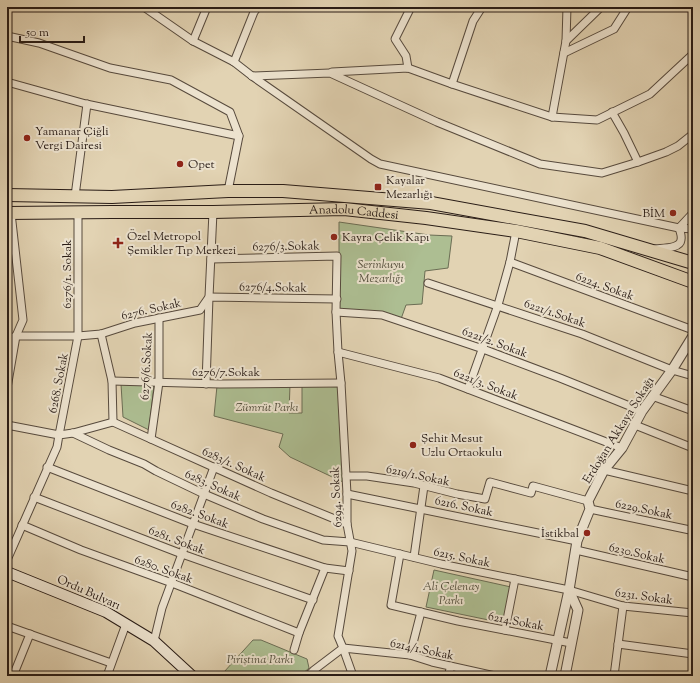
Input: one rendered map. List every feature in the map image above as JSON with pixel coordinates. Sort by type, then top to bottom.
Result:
[{"type":"highway","name":"Anadolu Caddesi","points":[[7,195],[112,196],[228,191],[283,191],[431,203],[585,231],[693,263]]},
{"type":"highway","name":"Anadolu Caddesi","points":[[9,213],[213,212],[344,209],[426,218],[516,231],[600,248],[693,282]]},
{"type":"main road","name":"Ordu Bulvarı","points":[[7,572],[106,612],[154,641],[192,676]]},
{"type":"street","points":[[144,7],[193,40],[234,62],[380,164],[693,230]]},
{"type":"street","points":[[193,40],[207,7]]},
{"type":"street","points":[[234,62],[254,12],[258,7]]},
{"type":"street","points":[[408,68],[406,56],[396,39],[411,7]]},
{"type":"street","points":[[452,84],[473,21],[482,7]]},
{"type":"street","points":[[552,117],[566,41],[567,7]]},
{"type":"street","points":[[566,41],[602,7]]},
{"type":"street","points":[[564,53],[614,29],[628,7]]},
{"type":"street","points":[[7,36],[38,42],[110,68],[171,80],[230,112],[239,136],[228,191]]},
{"type":"street","points":[[252,76],[408,68],[552,117],[597,120],[650,94],[693,54]]},
{"type":"street","points":[[330,72],[437,122],[540,164],[602,173],[666,152],[678,146],[693,134]]},
{"type":"street","points":[[7,82],[87,104],[239,136]]},
{"type":"street","points":[[75,196],[87,104]]},
{"type":"street","points":[[612,112],[638,162]]},
{"type":"street","name":"6276/1. Sokak","points":[[78,212],[78,336]]},
{"type":"street","points":[[206,384],[213,212]]},
{"type":"street","points":[[7,388],[16,336],[23,320],[9,213]]},
{"type":"street","points":[[679,228],[693,213]]},
{"type":"street","points":[[648,249],[677,246],[681,239],[679,228]]},
{"type":"street","points":[[468,390],[498,306],[510,262],[516,231]]},
{"type":"street","name":"6276/3.Sokak","points":[[211,259],[337,256]]},
{"type":"street","name":"6294. Sokak","points":[[337,256],[336,312],[338,352],[347,494],[347,524],[352,552],[338,636],[353,676]]},
{"type":"street","name":"6224. Sokak","points":[[510,262],[693,330]]},
{"type":"street","name":"6221/1.Sokak","points":[[428,283],[582,334],[672,370],[693,376]]},
{"type":"street","name":"6276. Sokak","points":[[7,340],[16,336],[78,336],[101,334],[135,323],[200,310],[210,297]]},
{"type":"street","name":"6276/4.Sokak","points":[[210,297],[337,299]]},
{"type":"street","name":"6221/2. Sokak","points":[[336,312],[382,315],[483,349],[642,411]]},
{"type":"street","name":"6276/6.Sokak","points":[[151,439],[159,382],[159,318]]},
{"type":"street","points":[[7,425],[59,435],[73,433],[113,422],[112,381],[101,334]]},
{"type":"street","name":"6268. Sokak","points":[[7,560],[57,447],[78,336]]},
{"type":"street","name":"Erdoğan Akkaya Sokağı","points":[[550,676],[569,590],[576,545],[589,505],[604,470],[622,448],[642,411],[672,370],[693,336]]},
{"type":"street","name":"6221/3. Sokak","points":[[338,352],[439,378],[622,448]]},
{"type":"street","name":"6276/7.Sokak","points":[[112,381],[206,384],[341,383]]},
{"type":"street","points":[[652,396],[693,411]]},
{"type":"street","name":"6283/1. Sokak","points":[[113,422],[271,493],[347,524]]},
{"type":"street","points":[[635,425],[693,448]]},
{"type":"street","name":"6283. Sokak","points":[[73,433],[144,464],[204,494],[263,519],[323,540],[350,542]]},
{"type":"street","points":[[154,641],[162,608],[214,467]]},
{"type":"street","name":"6282. Sokak","points":[[47,468],[193,524],[325,568],[349,571]]},
{"type":"street","points":[[604,470],[693,491]]},
{"type":"street","name":"6219/1.Sokak","points":[[346,476],[367,476],[414,483],[457,494],[485,499]]},
{"type":"street","name":"6229.Sokak","points":[[485,499],[490,482],[531,493],[532,486],[589,505],[690,530],[693,528]]},
{"type":"street","points":[[414,557],[424,486]]},
{"type":"street","name":"6216. Sokak","points":[[347,494],[420,508],[576,545]]},
{"type":"street","name":"6281. Sokak","points":[[34,497],[182,554],[313,600]]},
{"type":"street","name":"6280. Sokak","points":[[22,526],[81,550],[172,583],[300,633]]},
{"type":"street","name":"6215. Sokak","points":[[350,542],[441,564],[569,590]]},
{"type":"street","name":"6230.Sokak","points":[[576,545],[693,577]]},
{"type":"street","name":"6214.Sokak","points":[[400,554],[391,605],[458,621],[571,643]]},
{"type":"street","points":[[294,650],[325,568]]},
{"type":"street","points":[[504,630],[515,579]]},
{"type":"street","points":[[564,676],[578,610],[569,590]]},
{"type":"street","name":"6231. Sokak","points":[[569,590],[623,606],[693,613]]},
{"type":"street","points":[[614,676],[623,606]]},
{"type":"street","points":[[410,655],[421,612]]},
{"type":"street","points":[[107,676],[126,624]]},
{"type":"street","points":[[7,626],[112,663]]},
{"type":"street","points":[[13,676],[30,634]]},
{"type":"street","points":[[618,644],[693,654]]},
{"type":"street","points":[[308,676],[343,648]]},
{"type":"street","name":"6214/1.Sokak","points":[[343,648],[410,655],[432,662],[495,676]]},
{"type":"street","points":[[448,676],[451,666]]},
{"type":"green space","name":"Serinkuyu Mezarlığı","points":[[339,222],[429,235],[452,236],[448,268],[425,271],[422,304],[406,305],[401,319],[339,311]]},
{"type":"green space","points":[[121,384],[154,385],[149,430],[123,417]]},
{"type":"green space","name":"Zümrüt Parkı","points":[[290,385],[289,413],[302,413],[302,385],[339,387],[345,483],[290,457],[279,447],[283,434],[214,416],[217,386]]},
{"type":"green space","name":"Ali Çelenay Parkı","points":[[434,570],[511,587],[503,623],[426,607]]},
{"type":"green space","name":"Piriştina Parkı","points":[[253,640],[261,640],[307,659],[309,668],[300,676],[225,676],[224,672]]},
{"type":"place","name":"Yamanar Çiğli Vergi Dairesi","points":[[27,138]]},
{"type":"place","name":"Opet","points":[[180,164]]},
{"type":"place","name":"Kayalar Mezarlığı","points":[[378,187]]},
{"type":"place","name":"BİM","points":[[673,213]]},
{"type":"place","name":"Kayra Çelik Kapı","points":[[334,237]]},
{"type":"place","name":"Özel Metropol Şemikler Tıp Merkezi","points":[[118,243]]},
{"type":"place","name":"Şehit Mesut Uzlu Ortaokulu","points":[[413,445]]},
{"type":"place","name":"İstikbal","points":[[587,533]]}]
